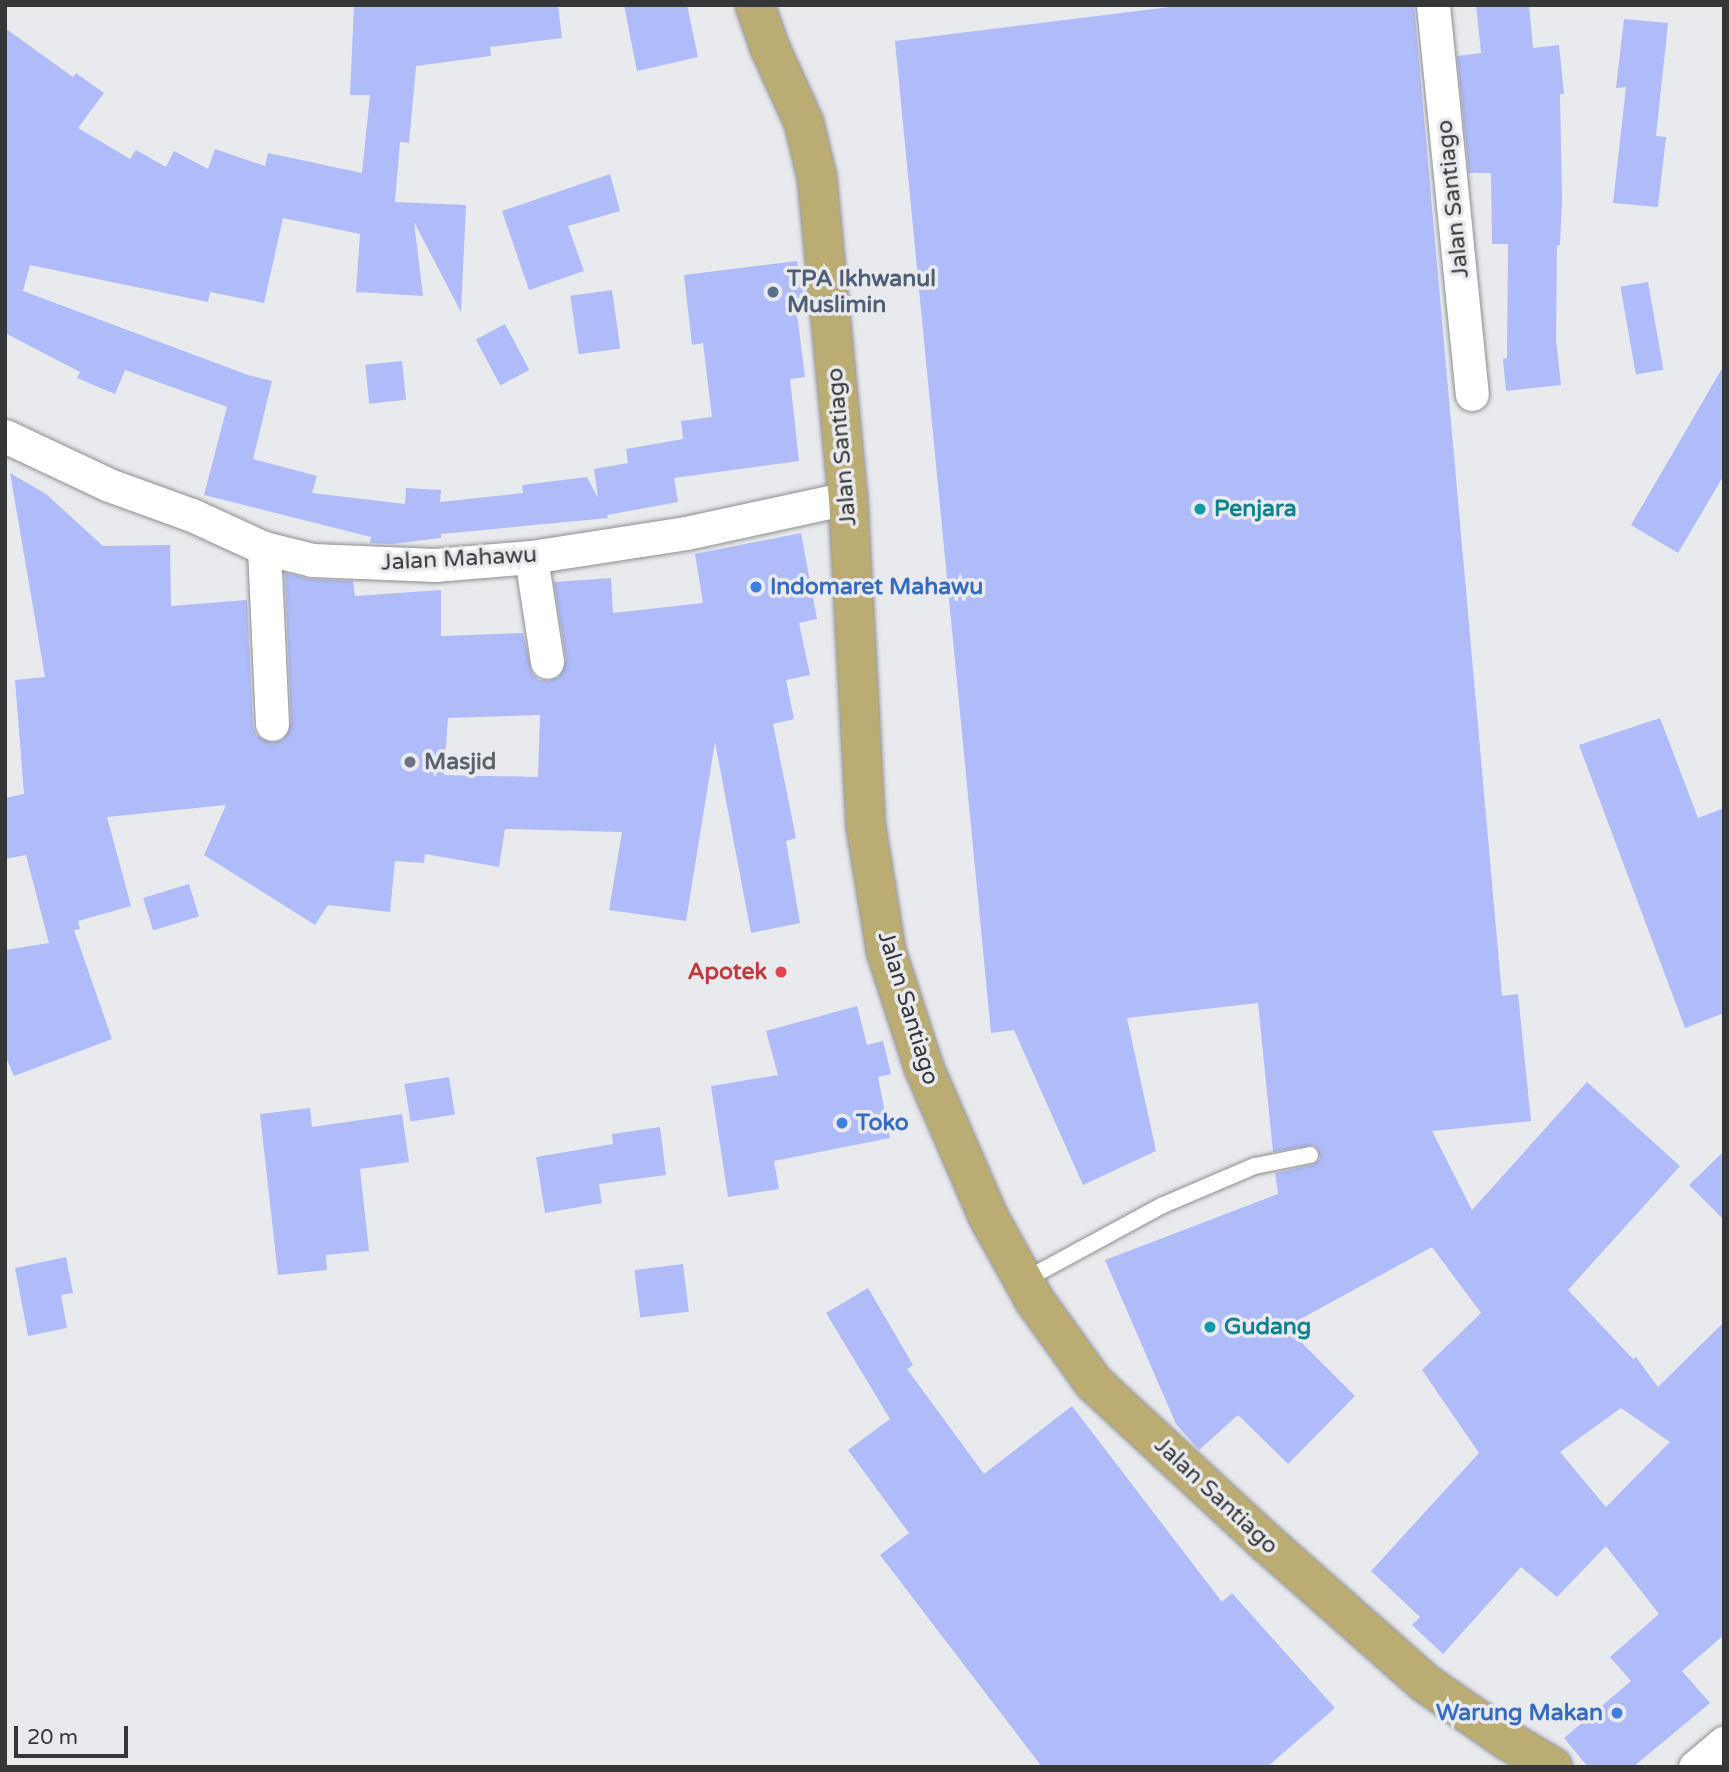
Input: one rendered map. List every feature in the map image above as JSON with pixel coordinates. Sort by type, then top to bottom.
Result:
[{"type":"highway","name":"Jalan Santiago","points":[[755,5],[770,48],[804,123],[817,177],[848,498],[866,827],[886,951],[924,1068],[989,1219],[1023,1281],[1094,1383],[1258,1535],[1425,1683],[1507,1740],[1553,1767]]},
{"type":"street","name":"Jalan Santiago","points":[[1433,5],[1472,394]]},
{"type":"street","name":"Jalan Mahawu","points":[[5,436],[109,485],[192,515],[264,548],[312,560],[383,565],[435,565],[531,556],[686,533],[848,498]]},
{"type":"street","points":[[264,548],[272,724]]},
{"type":"street","points":[[531,556],[547,662]]},
{"type":"street","points":[[1695,1767],[1724,1743]]},
{"type":"lane","points":[[1023,1281],[1161,1206],[1255,1166],[1310,1155]]},
{"type":"building","points":[[354,5],[558,5],[562,38],[490,47],[491,56],[416,66],[409,143],[400,142],[395,202],[466,205],[461,312],[414,222],[423,296],[356,292],[360,234],[283,218],[264,303],[210,292],[208,302],[30,265],[23,291],[248,375],[272,381],[253,459],[317,476],[312,493],[405,504],[406,488],[441,490],[440,502],[523,493],[522,485],[587,477],[598,498],[594,469],[628,463],[626,449],[683,439],[681,421],[712,417],[703,343],[692,345],[684,275],[797,261],[807,311],[797,313],[805,377],[790,379],[799,461],[674,478],[678,502],[607,515],[608,518],[441,534],[441,538],[391,544],[370,543],[371,537],[204,495],[227,407],[125,370],[115,394],[77,378],[80,372],[5,333],[5,28],[73,77],[76,73],[104,93],[78,128],[130,159],[136,150],[166,167],[174,151],[208,169],[215,149],[265,166],[268,153],[362,173],[370,95],[350,95]]},
{"type":"building","points":[[624,5],[687,5],[698,57],[637,71]]},
{"type":"building","name":"Penjara","points":[[1186,5],[1414,5],[1502,996],[1518,994],[1531,1121],[1432,1131],[1472,1210],[1587,1082],[1680,1166],[1568,1290],[1633,1359],[1636,1357],[1658,1387],[1724,1322],[1724,1635],[1682,1671],[1710,1703],[1633,1767],[1588,1767],[1564,1738],[1631,1681],[1610,1657],[1659,1614],[1606,1546],[1557,1597],[1521,1567],[1443,1654],[1412,1625],[1420,1617],[1371,1571],[1479,1453],[1422,1370],[1481,1313],[1432,1247],[1286,1327],[1355,1396],[1288,1464],[1238,1415],[1199,1450],[1176,1424],[1105,1260],[1278,1194],[1275,1173],[1312,1165],[1320,1159],[1318,1149],[1313,1145],[1273,1152],[1258,1003],[1127,1018],[1156,1151],[1083,1185],[1014,1030],[991,1033],[895,41]],"holes":[[[1621,1408],[1670,1442],[1606,1507],[1560,1452]]]},
{"type":"building","points":[[1476,5],[1529,5],[1533,48],[1559,45],[1564,94],[1560,94],[1562,198],[1560,245],[1557,245],[1556,340],[1561,385],[1506,391],[1503,359],[1507,358],[1508,244],[1492,244],[1491,173],[1469,173],[1457,56],[1481,53]]},
{"type":"building","points":[[1624,19],[1668,23],[1656,136],[1666,137],[1658,207],[1613,203],[1626,87],[1616,88]]},
{"type":"building","points":[[610,174],[620,211],[568,226],[584,271],[529,290],[502,211]]},
{"type":"building","points":[[1648,282],[1663,370],[1636,375],[1620,287]]},
{"type":"building","points":[[612,290],[620,348],[579,354],[570,296]]},
{"type":"building","points":[[505,324],[529,370],[500,385],[476,339]]},
{"type":"building","points":[[402,361],[406,400],[369,404],[365,365]]},
{"type":"building","points":[[1724,365],[1724,475],[1678,553],[1631,525]]},
{"type":"building","points":[[10,473],[46,494],[103,546],[170,545],[171,606],[247,600],[253,725],[256,735],[272,743],[283,740],[291,723],[285,573],[311,579],[353,581],[355,596],[441,590],[441,636],[523,633],[532,673],[539,680],[549,681],[559,677],[566,660],[554,582],[611,578],[613,613],[703,603],[695,554],[801,533],[817,619],[799,623],[810,675],[786,680],[794,719],[773,724],[796,838],[786,841],[800,923],[751,933],[715,742],[686,921],[609,910],[622,832],[505,829],[499,867],[425,854],[424,863],[395,861],[390,912],[328,905],[315,925],[204,855],[226,805],[107,817],[131,906],[78,921],[80,929],[74,930],[112,1039],[14,1076],[5,1055],[5,950],[49,943],[26,855],[5,859],[5,798],[24,794],[15,680],[45,677]],"holes":[[[540,715],[538,777],[444,775],[448,718]]]},
{"type":"building","points":[[1660,718],[1698,818],[1724,808],[1724,1013],[1685,1028],[1579,745]]},
{"type":"building","points":[[189,884],[199,917],[153,931],[143,898]]},
{"type":"building","points":[[857,1006],[867,1045],[883,1041],[891,1074],[878,1077],[890,1138],[774,1161],[779,1189],[728,1197],[711,1086],[778,1075],[766,1031]]},
{"type":"building","points":[[449,1077],[455,1115],[410,1122],[405,1084]]},
{"type":"building","points":[[310,1108],[312,1127],[402,1114],[409,1162],[360,1169],[369,1251],[326,1255],[327,1270],[278,1275],[260,1114]]},
{"type":"building","points":[[660,1127],[666,1175],[599,1184],[602,1203],[545,1213],[536,1157],[613,1144],[612,1134]]},
{"type":"building","points":[[1724,1151],[1724,1220],[1689,1185]]},
{"type":"building","points":[[66,1257],[73,1293],[61,1295],[67,1328],[28,1336],[15,1268]]},
{"type":"building","points":[[683,1264],[689,1312],[640,1318],[634,1270]]},
{"type":"building","points":[[868,1288],[913,1365],[907,1369],[984,1474],[1072,1406],[1222,1602],[1232,1593],[1335,1708],[1267,1767],[1042,1767],[880,1555],[909,1533],[848,1450],[890,1419],[826,1313]]},
{"type":"place","name":"TPA Ikhwanul Muslimin","points":[[773,292]]},
{"type":"place","name":"Penjara","points":[[1200,509]]},
{"type":"place","name":"Indomaret Mahawu","points":[[756,587]]},
{"type":"place","name":"Masjid","points":[[410,762]]},
{"type":"place","name":"Apotek","points":[[781,972]]},
{"type":"place","name":"Toko","points":[[842,1123]]},
{"type":"place","name":"Gudang","points":[[1210,1327]]},
{"type":"place","name":"Warung Makan","points":[[1617,1713]]}]
